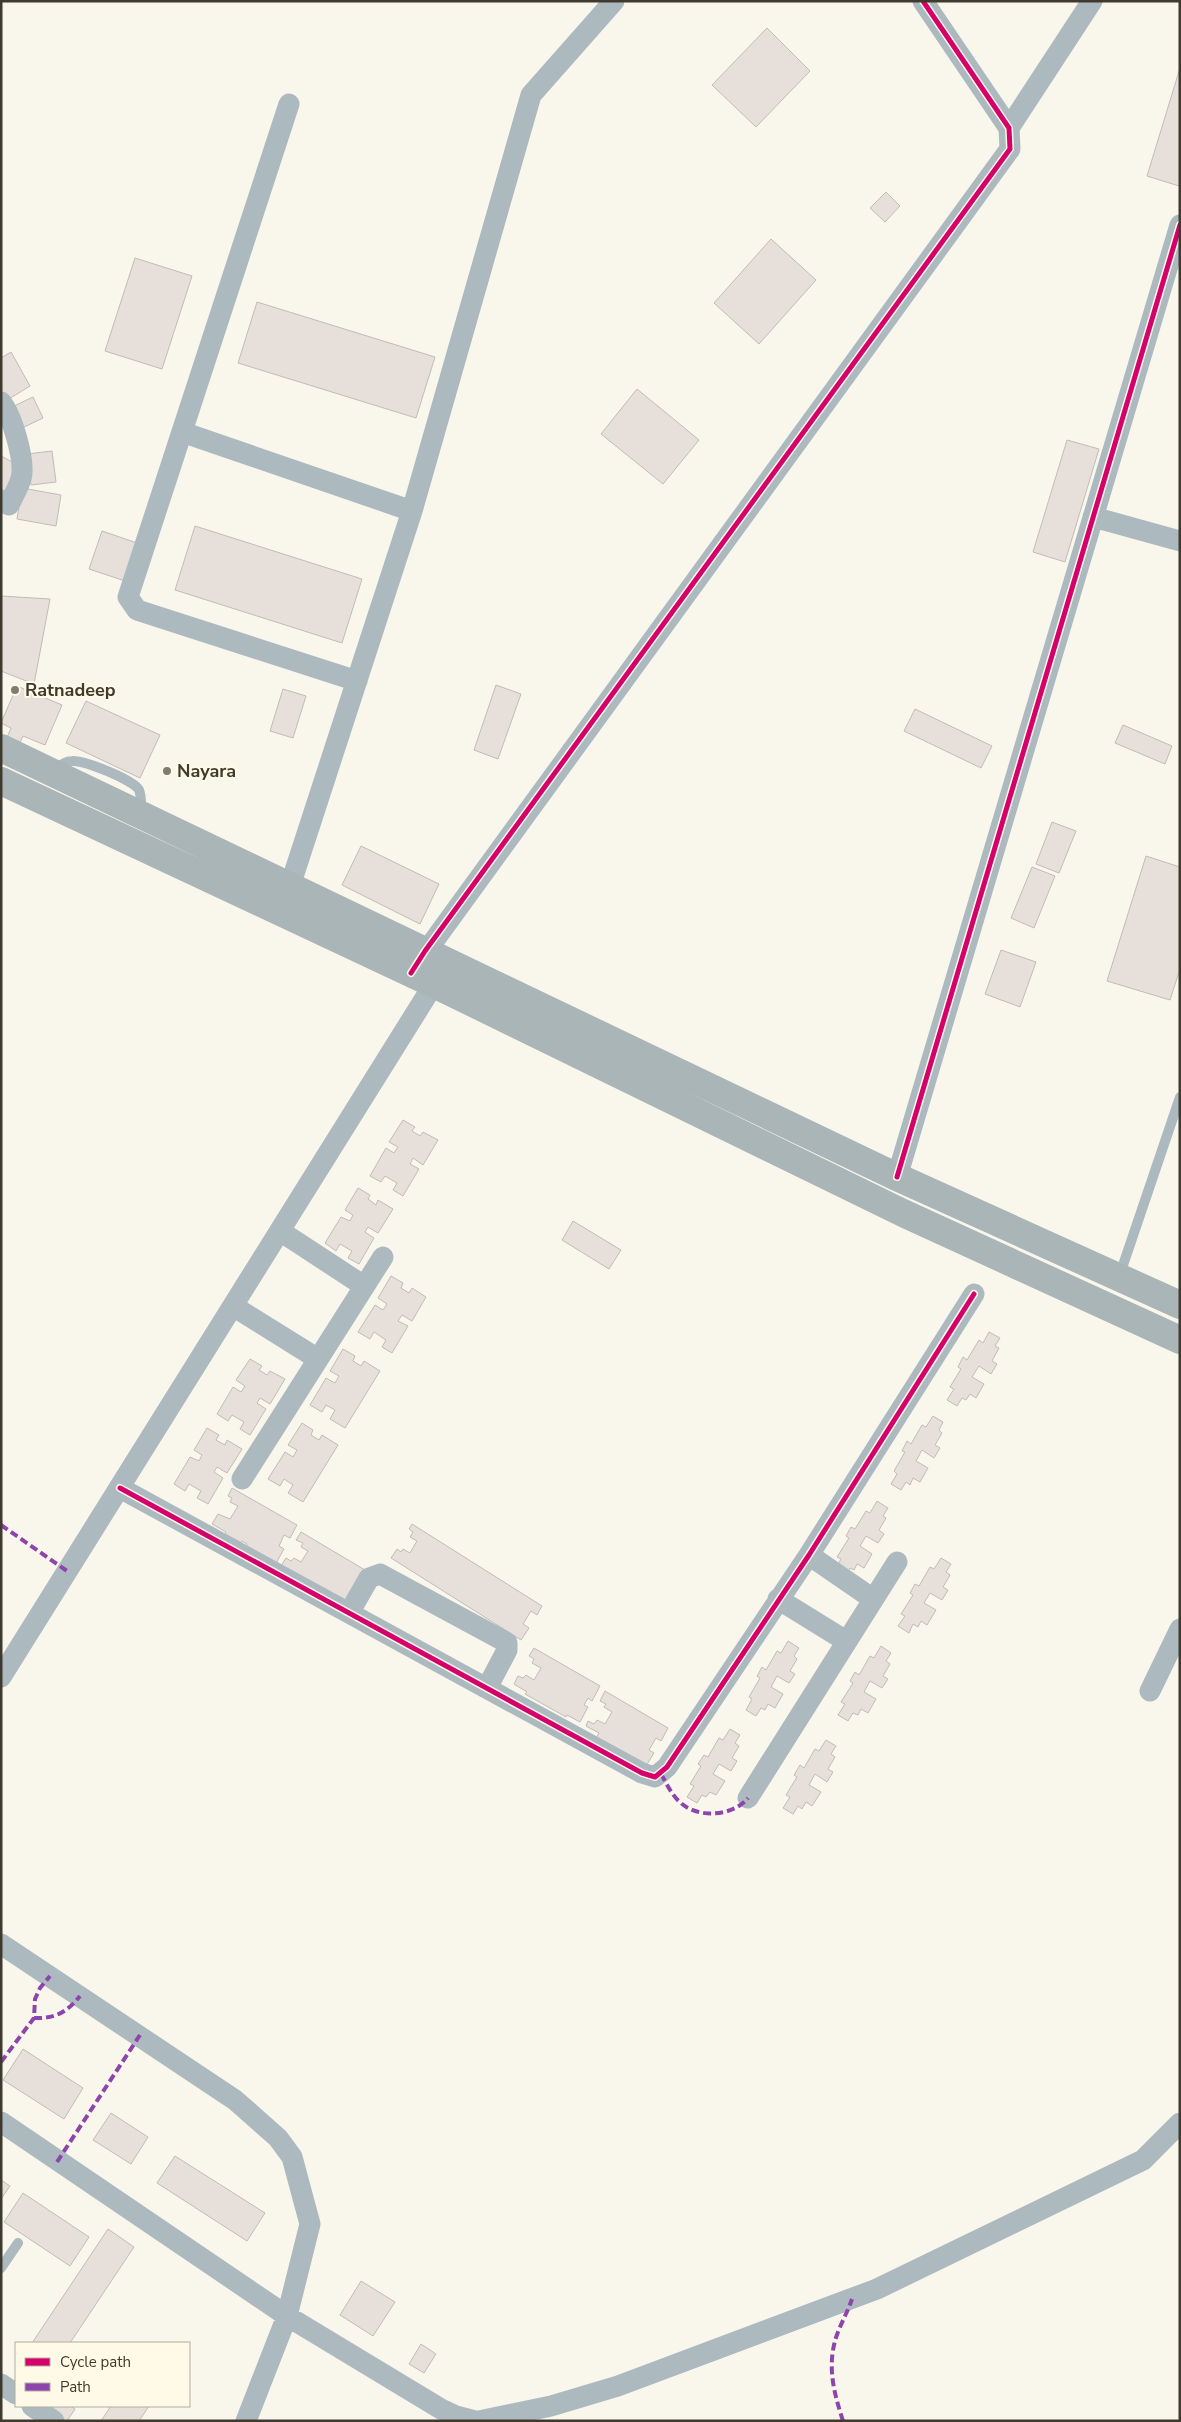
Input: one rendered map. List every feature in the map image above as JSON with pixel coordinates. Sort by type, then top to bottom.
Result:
[{"type":"highway","points":[[1,748],[290,886],[429,967],[903,1213],[1180,1340]]},
{"type":"highway","points":[[1,781],[429,967],[1180,1305]]},
{"type":"street","points":[[290,886],[412,511],[531,94],[614,1]]},
{"type":"street","points":[[923,1],[1010,128]]},
{"type":"street","points":[[1,1677],[280,1231],[429,967],[1010,149],[1010,128],[1092,1]]},
{"type":"street","points":[[289,104],[128,597],[137,610],[357,681]]},
{"type":"street","points":[[897,1176],[1180,225]]},
{"type":"street","points":[[1,402],[8,410],[18,446],[23,474],[9,505],[1,500]]},
{"type":"street","points":[[182,432],[412,511]]},
{"type":"street","points":[[1093,517],[1180,541]]},
{"type":"street","points":[[280,1231],[364,1286]]},
{"type":"street","points":[[242,1480],[382,1257]]},
{"type":"street","points":[[120,1488],[642,1773],[655,1777],[668,1767],[809,1555],[974,1294]]},
{"type":"street","points":[[233,1306],[318,1360]]},
{"type":"street","points":[[809,1555],[873,1599]]},
{"type":"street","points":[[748,1798],[897,1562]]},
{"type":"street","points":[[349,1614],[369,1578],[375,1574],[380,1574],[504,1641],[507,1647],[487,1688]]},
{"type":"street","points":[[778,1600],[846,1641]]},
{"type":"street","points":[[1150,1691],[1180,1629]]},
{"type":"street","points":[[1,1944],[234,2100],[278,2138],[292,2157],[310,2224],[287,2316],[246,2421]]},
{"type":"street","points":[[1,2122],[287,2316],[441,2409],[456,2416],[477,2421],[551,2406],[618,2386],[876,2289],[1143,2160],[1180,2123]]},
{"type":"street","points":[[1,2384],[15,2393]]},
{"type":"street","points":[[34,2407],[54,2421]]},
{"type":"lane","points":[[1119,1278],[1180,1097]]},
{"type":"lane","points":[[1,2268],[18,2243]]},
{"type":"building","points":[[767,28],[810,71],[756,127],[712,85]]},
{"type":"building","points":[[1180,68],[1180,184],[1179,186],[1147,176]]},
{"type":"building","points":[[886,192],[900,206],[885,222],[870,208]]},
{"type":"building","points":[[771,239],[816,280],[759,344],[714,303]]},
{"type":"building","points":[[135,258],[192,276],[162,369],[105,351]]},
{"type":"building","points":[[257,302],[435,357],[416,418],[238,363]]},
{"type":"building","points":[[11,352],[30,386],[4,402],[1,397],[1,358]]},
{"type":"building","points":[[637,389],[699,440],[663,484],[601,434]]},
{"type":"building","points":[[33,397],[43,418],[20,429],[10,408]]},
{"type":"building","points":[[1067,440],[1099,449],[1065,562],[1033,552]]},
{"type":"building","points":[[52,451],[56,482],[31,485],[27,454]]},
{"type":"building","points":[[1,456],[18,465],[4,494],[1,492]]},
{"type":"building","points":[[22,488],[61,495],[56,526],[17,519]]},
{"type":"building","points":[[195,526],[362,579],[342,643],[175,590]]},
{"type":"building","points":[[102,531],[137,543],[125,581],[89,569]]},
{"type":"building","points":[[1,596],[50,599],[34,684],[1,671]]},
{"type":"building","points":[[496,685],[521,694],[498,759],[474,750]]},
{"type":"building","points":[[17,686],[62,705],[45,745],[23,736],[19,745],[6,740],[11,728],[1,723]]},
{"type":"building","points":[[283,689],[306,696],[293,738],[270,731]]},
{"type":"building","points":[[86,701],[160,735],[140,778],[66,743]]},
{"type":"building","points":[[915,709],[992,746],[981,768],[904,731]]},
{"type":"building","points":[[1123,725],[1172,746],[1165,764],[1115,743]]},
{"type":"building","points":[[1052,822],[1076,831],[1059,873],[1036,864]]},
{"type":"building","points":[[361,846],[439,884],[420,924],[342,885]]},
{"type":"building","points":[[1146,856],[1180,867],[1180,969],[1170,1000],[1107,981]]},
{"type":"building","points":[[1032,867],[1055,876],[1034,928],[1011,918]]},
{"type":"building","points":[[1001,950],[1036,962],[1020,1007],[985,994]]},
{"type":"building","points":[[403,1120],[415,1127],[412,1131],[420,1136],[423,1132],[438,1140],[423,1165],[413,1158],[410,1164],[419,1169],[403,1196],[393,1190],[397,1183],[385,1176],[381,1182],[370,1176],[386,1148],[394,1153],[398,1147],[389,1142]]},
{"type":"building","points":[[358,1188],[370,1195],[368,1199],[376,1205],[378,1200],[393,1209],[378,1233],[368,1227],[365,1232],[374,1238],[359,1264],[348,1258],[352,1251],[340,1244],[336,1251],[325,1243],[341,1217],[350,1221],[353,1215],[345,1210]]},
{"type":"building","points":[[573,1221],[621,1250],[609,1269],[562,1240]]},
{"type":"building","points":[[391,1276],[403,1283],[401,1288],[409,1293],[412,1288],[426,1297],[412,1321],[402,1315],[398,1321],[408,1326],[392,1353],[382,1347],[386,1340],[374,1332],[370,1339],[358,1332],[375,1305],[383,1310],[387,1304],[378,1298]]},
{"type":"building","points":[[989,1332],[1000,1338],[995,1346],[999,1348],[992,1361],[997,1364],[991,1374],[979,1366],[972,1377],[984,1384],[976,1398],[970,1394],[966,1400],[962,1398],[957,1406],[947,1400],[954,1389],[950,1387],[961,1369],[958,1367],[963,1357],[967,1360],[979,1340],[983,1343]]},
{"type":"building","points":[[343,1349],[355,1356],[353,1361],[361,1366],[364,1361],[380,1371],[345,1428],[330,1419],[335,1410],[326,1405],[322,1412],[310,1405],[326,1378],[335,1383],[339,1376],[330,1371]]},
{"type":"building","points":[[250,1359],[262,1366],[259,1370],[267,1375],[270,1371],[285,1379],[270,1404],[260,1398],[257,1403],[266,1409],[250,1435],[240,1429],[244,1422],[232,1415],[228,1421],[217,1414],[233,1387],[241,1392],[245,1386],[236,1380]]},
{"type":"building","points":[[933,1416],[943,1422],[939,1430],[942,1433],[935,1445],[940,1448],[934,1458],[922,1450],[916,1461],[928,1468],[920,1482],[913,1478],[910,1485],[906,1482],[901,1490],[891,1484],[897,1474],[894,1471],[905,1452],[902,1451],[907,1441],[911,1444],[922,1425],[926,1427]]},
{"type":"building","points":[[302,1423],[313,1430],[311,1435],[319,1440],[322,1435],[338,1445],[303,1502],[288,1493],[293,1485],[284,1479],[280,1486],[268,1479],[285,1452],[293,1457],[297,1450],[288,1445]]},
{"type":"building","points":[[207,1428],[219,1435],[216,1440],[225,1445],[227,1440],[242,1449],[227,1473],[217,1467],[214,1472],[223,1478],[208,1504],[197,1498],[201,1491],[189,1484],[185,1491],[174,1484],[190,1457],[199,1461],[202,1455],[194,1450]]},
{"type":"building","points":[[232,1488],[297,1525],[290,1538],[284,1535],[279,1546],[284,1549],[275,1565],[245,1548],[247,1544],[242,1541],[240,1545],[223,1536],[226,1532],[212,1524],[218,1514],[230,1519],[238,1506],[230,1502],[232,1498],[228,1496]]},
{"type":"building","points":[[877,1501],[888,1508],[883,1516],[886,1518],[879,1530],[884,1534],[878,1543],[866,1536],[860,1546],[872,1554],[864,1568],[857,1564],[854,1570],[850,1568],[845,1576],[835,1570],[841,1559],[837,1557],[849,1538],[846,1536],[851,1527],[855,1529],[866,1511],[870,1513]]},
{"type":"building","points":[[412,1524],[542,1606],[537,1615],[531,1611],[523,1624],[529,1628],[521,1640],[391,1558],[397,1549],[401,1552],[403,1549],[410,1553],[417,1541],[410,1537],[413,1532],[409,1529]]},
{"type":"building","points":[[301,1532],[365,1570],[344,1606],[281,1566],[286,1558],[291,1561],[294,1558],[301,1562],[308,1551],[301,1547],[303,1543],[296,1540]]},
{"type":"building","points":[[941,1558],[951,1564],[946,1572],[950,1575],[943,1587],[948,1590],[942,1600],[930,1593],[924,1603],[936,1610],[927,1625],[921,1621],[918,1627],[913,1624],[909,1633],[898,1626],[905,1616],[901,1614],[913,1595],[910,1593],[915,1584],[919,1586],[930,1567],[934,1569]]},
{"type":"building","points":[[788,1641],[799,1648],[794,1656],[797,1659],[790,1671],[795,1674],[789,1683],[777,1676],[771,1687],[783,1694],[775,1708],[768,1704],[765,1710],[761,1708],[756,1716],[746,1710],[752,1699],[749,1697],[760,1678],[757,1676],[762,1667],[766,1670],[777,1651],[781,1653]]},
{"type":"building","points":[[881,1646],[891,1653],[886,1661],[890,1664],[883,1676],[888,1679],[882,1688],[870,1681],[864,1692],[876,1699],[868,1713],[861,1709],[858,1715],[853,1713],[848,1721],[838,1715],[845,1704],[841,1702],[853,1683],[850,1681],[855,1672],[859,1675],[870,1656],[874,1658]]},
{"type":"building","points":[[534,1648],[600,1686],[592,1701],[588,1698],[584,1705],[588,1707],[580,1722],[567,1715],[566,1717],[525,1694],[527,1692],[514,1684],[518,1676],[523,1678],[526,1675],[534,1680],[541,1668],[532,1663],[534,1659],[529,1656]]},
{"type":"building","points":[[605,1691],[668,1728],[661,1741],[656,1738],[649,1750],[654,1753],[646,1766],[596,1738],[599,1733],[586,1726],[588,1721],[594,1724],[597,1720],[605,1724],[612,1712],[604,1707],[606,1704],[600,1701]]},
{"type":"building","points":[[730,1729],[740,1735],[735,1743],[739,1746],[732,1758],[737,1761],[731,1771],[719,1764],[713,1774],[725,1781],[716,1795],[710,1792],[706,1797],[702,1795],[697,1803],[687,1797],[694,1786],[690,1784],[701,1766],[698,1764],[704,1755],[708,1757],[719,1738],[723,1740]]},
{"type":"building","points":[[826,1740],[836,1746],[831,1754],[835,1757],[828,1769],[833,1772],[827,1782],[815,1774],[809,1785],[821,1792],[812,1806],[806,1802],[802,1809],[798,1806],[793,1814],[783,1808],[790,1797],[786,1795],[797,1777],[794,1775],[800,1765],[804,1768],[815,1749],[819,1751]]},
{"type":"building","points":[[23,2049],[83,2088],[64,2119],[3,2080]]},
{"type":"building","points":[[111,2113],[148,2137],[131,2164],[93,2140]]},
{"type":"building","points":[[175,2156],[265,2213],[247,2241],[157,2183]]},
{"type":"building","points":[[1,2180],[10,2186],[1,2199]]},
{"type":"building","points":[[23,2193],[89,2237],[70,2266],[4,2222]]},
{"type":"building","points":[[108,2229],[134,2247],[71,2342],[33,2342]]},
{"type":"building","points":[[361,2281],[395,2302],[373,2336],[340,2315]]},
{"type":"building","points":[[421,2344],[436,2354],[424,2373],[409,2364]]},
{"type":"building","points":[[50,2407],[72,2407],[75,2409],[67,2421],[61,2421],[47,2411]]},
{"type":"building","points":[[110,2407],[148,2407],[139,2421],[101,2421]]},
{"type":"marked path","points":[[1,1525],[67,1571]]},
{"type":"marked path","points":[[661,1774],[678,1800],[697,1812],[725,1812],[734,1809],[748,1798]]},
{"type":"marked path","points":[[1,2062],[34,2018],[35,1999],[40,1988],[50,1976]]},
{"type":"marked path","points":[[34,2018],[54,2016],[65,2010],[80,1996]]},
{"type":"marked path","points":[[57,2162],[140,2035]]},
{"type":"marked path","points":[[843,2421],[833,2384],[832,2355],[837,2334],[852,2299]]},
{"type":"cycle path","points":[[411,973],[425,951],[1010,149],[1009,128],[923,1]]},
{"type":"cycle path","points":[[897,1177],[1180,225]]},
{"type":"cycle path","points":[[120,1488],[642,1773],[655,1777],[667,1767],[809,1555],[974,1294]]},
{"type":"place","name":"Ratnadeep","points":[[15,690]]},
{"type":"place","name":"Nayara","points":[[167,771]]}]
